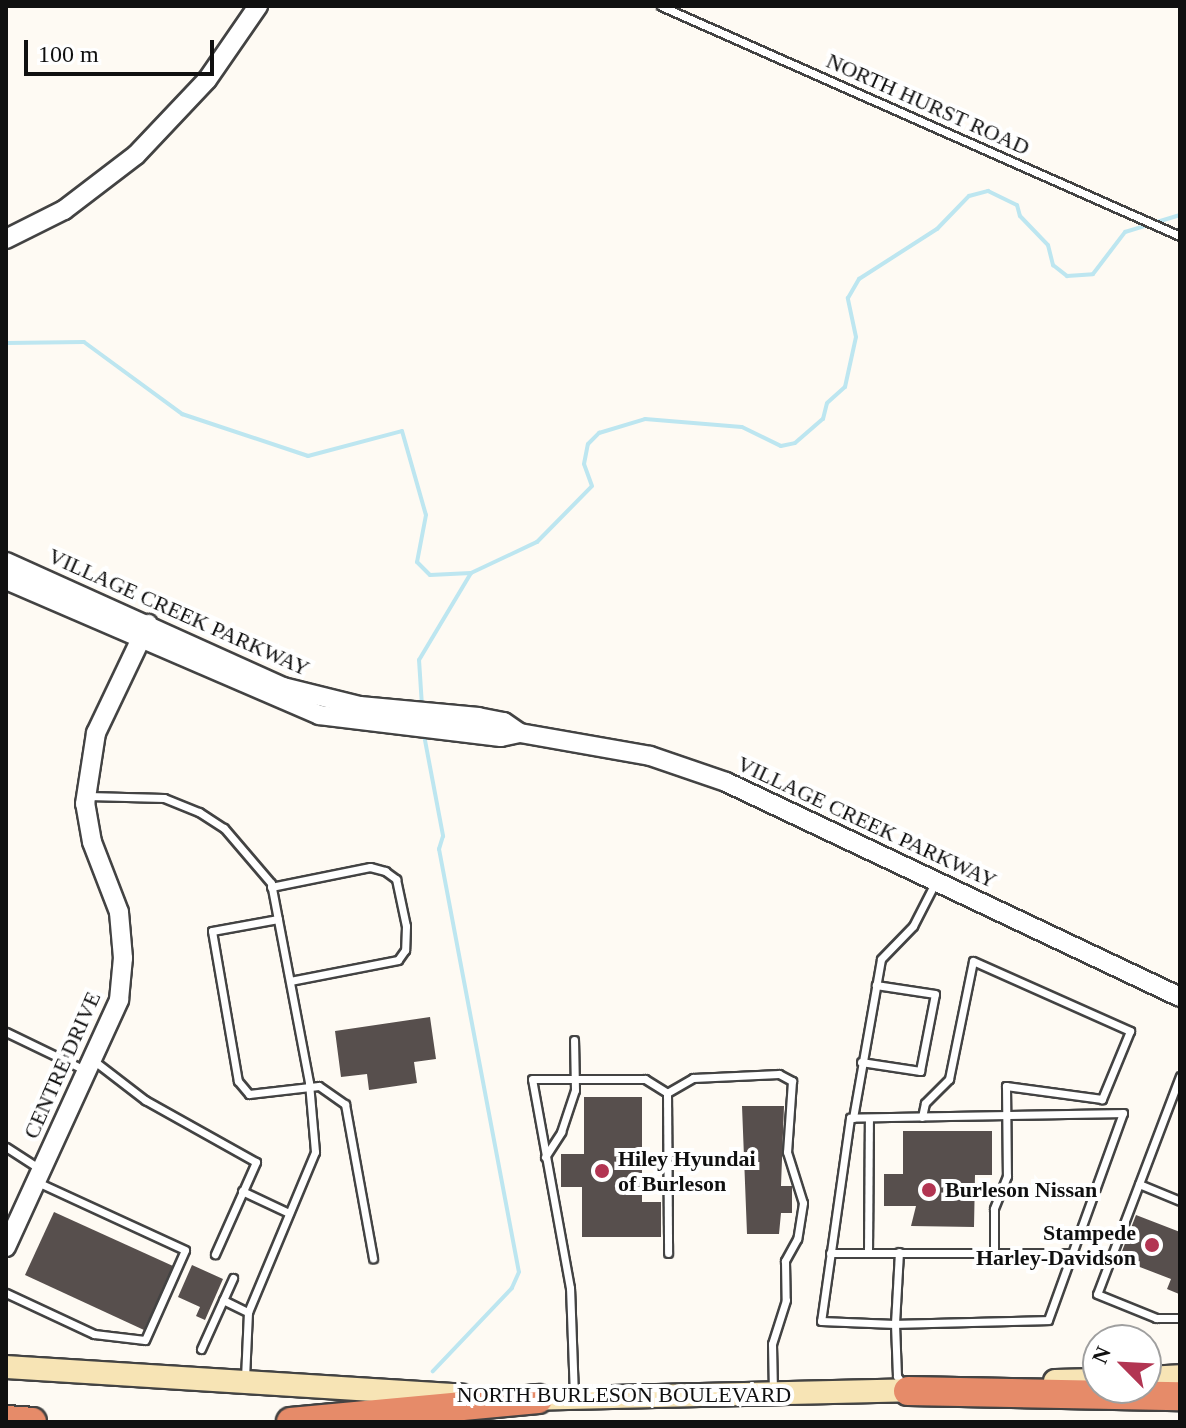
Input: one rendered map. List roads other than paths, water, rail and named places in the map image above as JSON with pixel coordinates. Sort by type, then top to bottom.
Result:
[{"type":"highway","points":[[908,1391],[1180,1396]]},
{"type":"highway","points":[[291,1422],[538,1399]]},
{"type":"highway","points":[[6,1420],[32,1422]]},
{"type":"main road","name":"NORTH BURLESON BOULEVARD","points":[[6,1367],[245,1384],[538,1399],[908,1391],[1082,1381]]},
{"type":"street","points":[[6,239],[64,210],[136,155],[207,80],[258,6]]},
{"type":"street","name":"VILLAGE CREEK PARKWAY","points":[[6,562],[305,711],[477,725],[504,722],[520,733],[650,756],[726,782],[937,879],[1180,997]]},
{"type":"street","name":"VILLAGE CREEK PARKWAY","points":[[6,580],[144,632]]},
{"type":"street","name":"CENTRE DRIVE","points":[[6,1247],[119,1000],[123,958],[119,912],[92,842],[86,796],[96,733],[144,632]]},
{"type":"lane","name":"NORTH HURST ROAD","points":[[661,6],[1180,236]]},
{"type":"lane","points":[[86,796],[164,798],[199,812],[224,828],[271,887],[310,1086],[315,1152],[248,1312],[245,1384]]},
{"type":"lane","points":[[271,887],[370,867],[385,871],[396,879],[406,926],[405,950],[398,960],[290,981]]},
{"type":"lane","points":[[853,1118],[1123,1113],[1048,1320],[895,1324],[821,1321],[861,1062],[876,985],[885,951],[908,933],[937,879]]},
{"type":"lane","points":[[278,919],[212,931],[238,1081],[249,1094],[310,1086],[334,1093],[345,1104],[373,1258]]},
{"type":"lane","points":[[922,1117],[925,1103],[949,1079],[973,961],[1130,1031],[1102,1099],[1006,1086],[1007,1176],[994,1209],[994,1252]]},
{"type":"lane","points":[[861,1062],[920,1071],[935,994],[876,985]]},
{"type":"lane","points":[[6,1032],[91,1066],[256,1162],[215,1254]]},
{"type":"lane","points":[[545,1157],[561,1132],[573,1082],[574,1040]]},
{"type":"lane","points":[[667,1093],[693,1078],[779,1074],[792,1081],[787,1152],[803,1203],[797,1239],[785,1261],[786,1300],[772,1344],[773,1395]]},
{"type":"lane","points":[[1180,1076],[1097,1294],[1156,1318],[1180,1318]]},
{"type":"lane","points":[[574,1398],[570,1288],[532,1079],[573,1082],[645,1079],[667,1093]]},
{"type":"lane","points":[[667,1093],[668,1253]]},
{"type":"lane","points":[[868,1253],[869,1118]]},
{"type":"lane","points":[[6,1147],[39,1176],[185,1250],[145,1340],[94,1334],[6,1293]]},
{"type":"lane","points":[[1139,1184],[1180,1201]]},
{"type":"lane","points":[[242,1191],[289,1213]]},
{"type":"lane","points":[[899,1252],[895,1324],[897,1376],[908,1391]]},
{"type":"lane","points":[[830,1253],[1073,1253]]},
{"type":"lane","points":[[201,1349],[233,1278]]},
{"type":"lane","points":[[223,1300],[248,1312]]},
{"type":"waterway","points":[[422,706],[419,660],[471,573],[537,542],[592,486],[584,464],[588,444],[599,433],[645,419],[742,427],[781,446],[795,443],[823,419],[827,403],[845,387],[856,337],[848,298],[859,279],[937,229],[969,196],[988,191],[1017,205],[1020,216],[1048,245],[1053,265],[1067,276],[1093,274],[1125,232],[1145,226]]},
{"type":"waterway","points":[[1157,222],[1180,215]]},
{"type":"waterway","points":[[6,343],[84,342],[182,414],[308,456],[402,431],[426,515],[417,562],[430,575],[471,573]]},
{"type":"waterway","points":[[424,735],[443,836],[439,849],[519,1272],[512,1288],[433,1371]]},
{"type":"place","name":"Hiley Hyundai of Burleson","points":[[602,1171]]},
{"type":"place","name":"Burleson Nissan","points":[[929,1190]]},
{"type":"place","name":"Stampede Harley-Davidson","points":[[1152,1245]]}]
